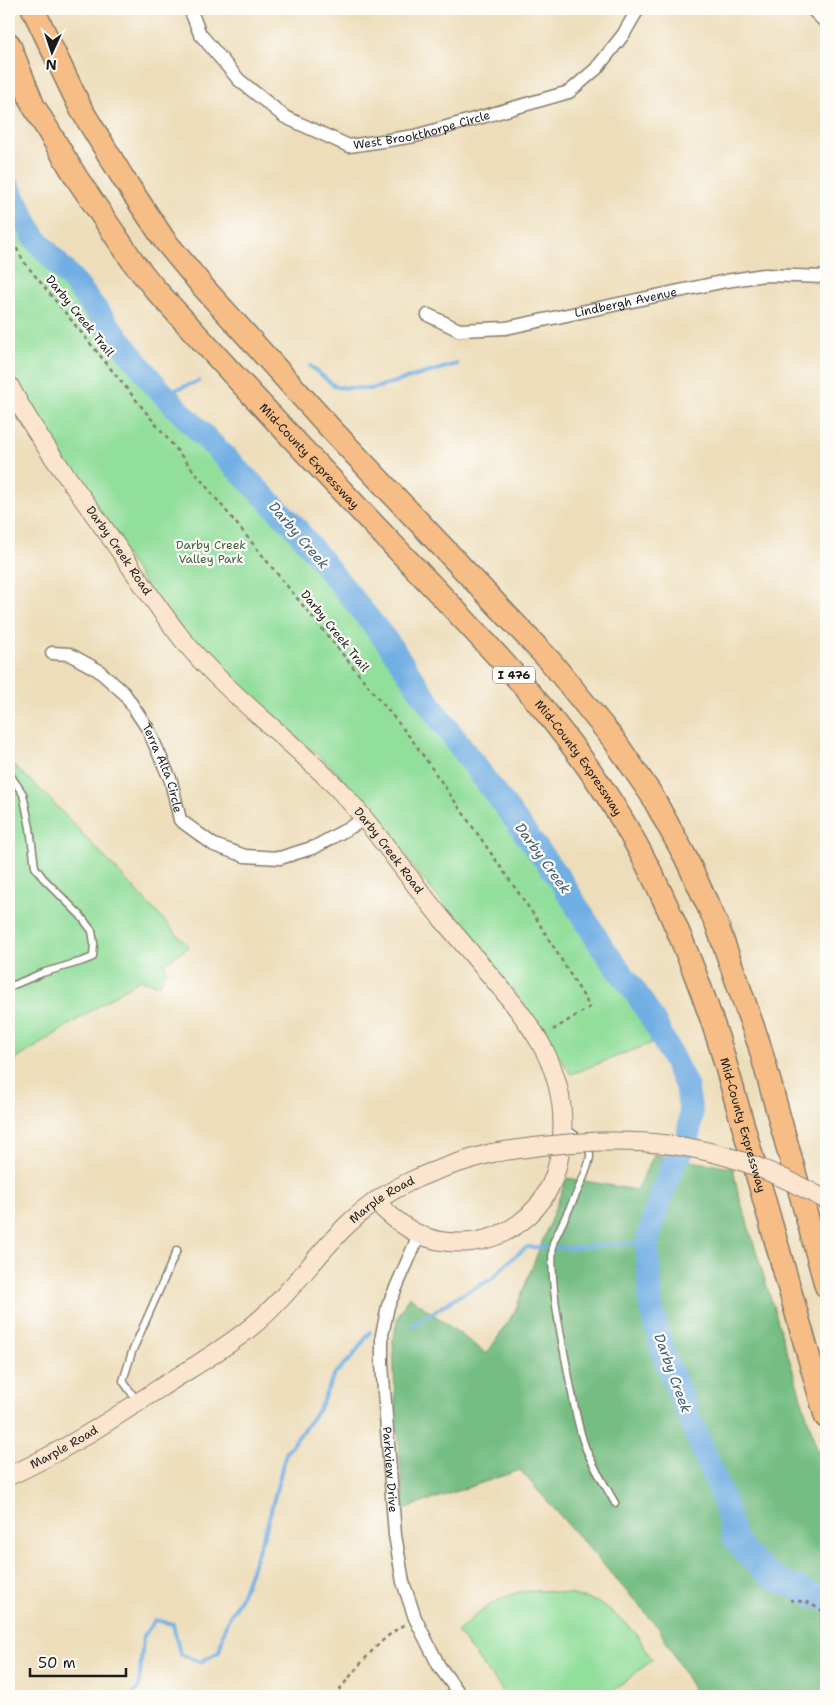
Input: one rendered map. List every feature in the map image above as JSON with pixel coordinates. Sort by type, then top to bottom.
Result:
[{"type":"highway","name":"I 476","points":[[34,9],[81,109],[123,178],[165,241],[204,288],[332,430],[551,662],[614,740],[651,794],[686,858],[717,926],[759,1044],[826,1286]]},
{"type":"highway","name":"Mid-County Expressway","points":[[9,44],[33,105],[76,177],[144,276],[305,453],[484,640],[570,742],[624,822],[663,898],[704,994],[826,1418]]},
{"type":"street","name":"West Brookthorpe Circle","points":[[190,9],[200,34],[239,80],[285,117],[349,146],[415,136],[569,92],[596,69],[624,35],[638,9]]},
{"type":"street","points":[[812,9],[826,23]]},
{"type":"street","name":"Lindbergh Avenue","points":[[428,315],[459,330],[506,328],[764,275],[826,277]]},
{"type":"street","name":"Darby Creek Road","points":[[9,384],[52,458],[184,641],[225,685],[317,768],[365,818],[432,906],[524,1016],[549,1057],[562,1110],[560,1153],[555,1176],[547,1193],[529,1216],[508,1230],[478,1241],[444,1242],[419,1235],[400,1225],[375,1201]]},
{"type":"street","name":"Terra Alta Circle","points":[[52,654],[69,654],[98,670],[124,693],[148,729],[170,781],[180,820],[214,845],[245,856],[280,858],[315,847],[365,818]]},
{"type":"street","name":"Marple Road","points":[[9,1476],[55,1453],[226,1346],[252,1326],[278,1302],[348,1224],[375,1201],[400,1185],[453,1163],[492,1153],[559,1143],[631,1141],[662,1144],[718,1154],[803,1187],[826,1200]]},
{"type":"street","name":"Parkview Drive","points":[[419,1235],[388,1306],[384,1320],[381,1351],[398,1557],[403,1582],[415,1618],[439,1666],[461,1696]]},
{"type":"lane","points":[[9,773],[23,794],[35,867],[43,878],[80,915],[92,931],[94,943],[93,956],[83,961],[42,973],[9,987]]},
{"type":"lane","points":[[562,1126],[587,1147],[590,1155],[588,1168],[553,1243],[552,1254],[556,1300],[575,1409],[586,1449],[615,1503]]},
{"type":"lane","points":[[138,1402],[123,1380],[132,1352],[178,1250]]},
{"type":"path","name":"Darby Creek Trail","points":[[9,234],[24,262],[413,741],[536,918],[590,1007],[539,1038]]},
{"type":"path","points":[[790,1600],[807,1602],[826,1613]]},
{"type":"path","points":[[334,1696],[389,1635],[415,1618]]},
{"type":"green space","name":"Darby Creek Valley Park","points":[[9,199],[29,239],[167,407],[262,499],[377,638],[572,908],[657,1041],[571,1074],[519,998],[334,769],[212,664],[150,592],[9,376]]},
{"type":"green space","points":[[9,761],[46,795],[189,947],[164,963],[166,971],[160,984],[140,979],[9,1064]]},
{"type":"green space","points":[[654,1155],[733,1168],[737,1189],[826,1474],[826,1696],[697,1696],[658,1627],[520,1470],[404,1509],[395,1396],[393,1340],[398,1317],[409,1296],[487,1354],[515,1311],[567,1178],[636,1190]]},
{"type":"green space","points":[[543,1591],[570,1594],[597,1602],[636,1633],[652,1660],[607,1696],[507,1696],[457,1632],[484,1609],[507,1596],[519,1592]]},
{"type":"waterway","name":"Darby Creek","points":[[9,188],[34,237],[74,282],[155,385],[294,526],[389,644],[440,719],[561,881],[602,947],[639,997],[657,1027],[686,1085],[691,1112],[688,1141],[674,1163],[659,1201],[647,1243],[651,1307],[663,1353],[724,1502],[734,1538],[746,1554],[772,1577],[826,1601]]},
{"type":"waterway","points":[[310,366],[336,387],[371,389],[457,364]]},
{"type":"waterway","points":[[164,394],[199,381]]},
{"type":"waterway","points":[[412,1326],[457,1297],[492,1279],[508,1262],[527,1247],[576,1248],[611,1244],[647,1243]]},
{"type":"waterway","points":[[131,1696],[139,1688],[143,1637],[155,1620],[173,1624],[180,1654],[200,1662],[219,1652],[226,1623],[241,1597],[266,1529],[286,1453],[319,1409],[334,1375],[352,1357],[370,1332]]}]
